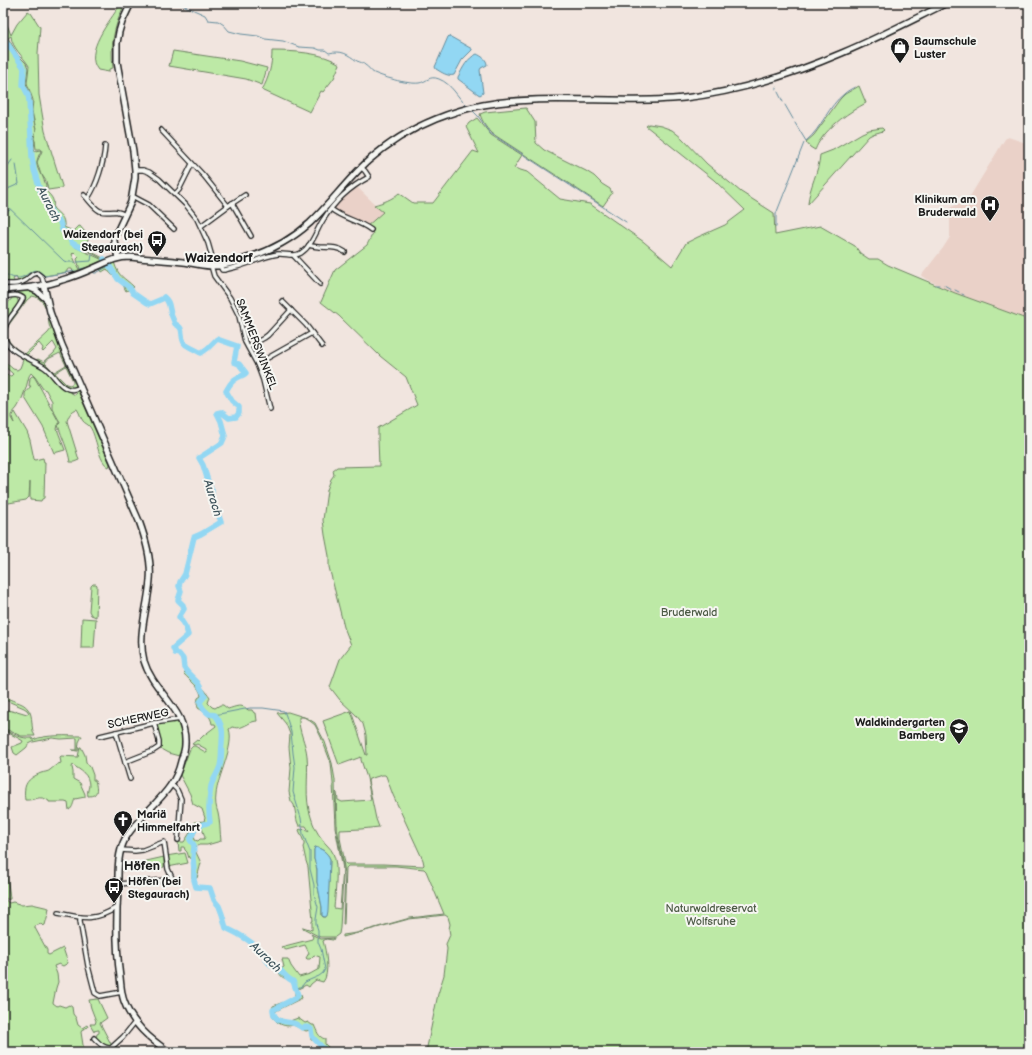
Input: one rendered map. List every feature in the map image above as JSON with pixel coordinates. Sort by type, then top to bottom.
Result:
[{"type":"street","points":[[118,258],[114,238],[125,215],[135,186],[135,170],[117,69],[117,43],[122,22],[131,3]]},
{"type":"street","points":[[3,290],[44,285],[59,281],[118,258],[130,257],[220,266],[255,256],[292,237],[311,222],[348,181],[377,153],[404,134],[433,120],[461,110],[490,104],[526,100],[661,100],[719,92],[773,78],[824,61],[865,43],[947,3]]},
{"type":"street","points":[[161,130],[204,176],[228,206]]},
{"type":"street","points":[[88,198],[99,173],[104,153],[104,146]]},
{"type":"street","points":[[175,194],[179,190],[192,164]]},
{"type":"street","points":[[220,266],[222,270],[224,270],[274,255],[284,254],[294,256],[303,252],[309,245],[331,209],[356,184],[369,177],[362,168]]},
{"type":"street","name":"SAMMERSWINKEL","points":[[135,170],[149,172],[159,179],[186,205],[201,226],[210,250],[213,272],[236,309],[248,347],[264,380],[270,409]]},
{"type":"street","points":[[84,195],[100,211],[115,210],[125,215]]},
{"type":"street","points":[[201,226],[245,195]]},
{"type":"street","points":[[132,196],[148,205],[174,229]]},
{"type":"street","points":[[232,203],[251,236]]},
{"type":"street","points":[[331,209],[336,214],[364,225],[371,230]]},
{"type":"street","points":[[309,245],[314,247],[338,248],[345,252]]},
{"type":"street","points":[[294,256],[320,284]]},
{"type":"street","points":[[3,284],[19,283],[37,273],[42,278],[47,300],[60,339],[139,521],[146,541],[149,558],[150,580],[142,631],[143,655],[148,671],[180,717],[184,730],[185,744],[181,762],[172,784],[136,823],[124,840],[118,868],[116,907],[117,958],[124,1001],[135,1022],[146,1035],[169,1052]]},
{"type":"street","points":[[27,287],[37,291],[47,300]]},
{"type":"street","points":[[3,297],[16,295],[23,298],[21,304],[7,323],[4,330],[8,345],[44,367],[60,384],[67,389],[73,390],[81,387]]},
{"type":"street","points":[[282,302],[312,333],[322,346]]},
{"type":"street","points":[[248,347],[264,338],[291,310]]},
{"type":"street","points":[[257,364],[312,333]]},
{"type":"street","name":"SCHERWEG","points":[[100,736],[180,717]]},
{"type":"street","points":[[125,762],[153,751],[158,747],[159,741],[154,723]]},
{"type":"street","points":[[116,732],[130,779]]},
{"type":"street","points":[[172,784],[182,799],[178,840]]},
{"type":"street","points":[[118,884],[167,880],[172,878],[168,869],[164,842],[143,850],[121,850]]},
{"type":"street","points":[[58,913],[80,917],[97,917],[110,912],[116,907]]},
{"type":"street","points":[[80,917],[88,966],[95,993],[100,996],[122,992]]},
{"type":"street","points":[[94,1038],[101,1045],[111,1048],[123,1037],[135,1022]]},
{"type":"shaded area","name":"Klinikum am Bruderwald","points":[[1008,137],[1029,144],[1029,320],[955,293],[921,276],[950,237],[950,208],[969,198],[1005,139]]},
{"type":"shaded area","points":[[356,186],[383,212],[366,227],[338,213],[333,208]]},
{"type":"green space","points":[[120,5],[123,8],[117,22],[112,44],[113,68],[109,69],[109,72],[98,70],[94,63],[96,46],[105,28]]},
{"type":"green space","points":[[28,11],[40,27],[38,53],[39,95],[45,131],[62,186],[62,188],[48,190],[46,181],[42,175],[46,185],[45,190],[53,200],[53,208],[63,218],[64,227],[73,231],[80,226],[89,237],[84,248],[105,259],[104,260],[83,248],[76,246],[75,247],[103,260],[80,270],[77,259],[79,257],[74,252],[72,254],[79,270],[73,272],[72,269],[69,269],[67,272],[45,276],[39,272],[35,272],[20,281],[18,281],[16,277],[13,279],[14,282],[3,283],[3,19],[11,35],[17,24]],"holes":[[[11,36],[13,44],[29,66],[27,83],[33,100],[32,111],[36,130],[31,110],[32,101],[26,83],[28,68],[8,38]],[[35,141],[36,149],[41,149],[42,151],[37,162],[41,151],[35,151]]]},
{"type":"green space","points":[[173,51],[240,61],[267,68],[262,85],[246,79],[169,66]]},
{"type":"green space","points":[[272,51],[298,52],[316,55],[333,60],[340,64],[334,78],[323,92],[321,91],[310,112],[262,90],[270,71]]},
{"type":"green space","points":[[859,86],[866,103],[853,110],[834,125],[823,136],[815,150],[810,147],[806,142],[814,135],[840,99],[845,94]]},
{"type":"green space","points":[[526,108],[535,122],[536,143],[544,150],[586,171],[610,189],[612,193],[603,206],[493,134],[487,128],[480,114],[485,112]]},
{"type":"green space","name":"Bruderwald","points":[[477,118],[491,135],[522,155],[514,168],[527,172],[560,199],[590,204],[644,242],[672,266],[686,243],[725,225],[745,210],[714,180],[646,126],[649,124],[672,130],[682,138],[707,164],[741,192],[774,213],[775,235],[820,226],[855,246],[860,253],[869,259],[878,259],[888,265],[955,293],[1029,320],[1029,1052],[426,1052],[438,994],[444,975],[447,949],[446,944],[450,935],[450,924],[448,917],[445,915],[409,919],[343,937],[343,935],[357,933],[410,918],[444,914],[424,869],[396,866],[348,866],[346,868],[343,924],[345,873],[337,828],[336,792],[338,800],[342,802],[371,800],[361,757],[339,765],[323,721],[351,711],[367,755],[366,735],[363,724],[330,687],[340,659],[351,645],[344,627],[329,567],[329,556],[323,520],[327,490],[334,475],[333,470],[337,467],[379,466],[378,428],[417,405],[406,377],[380,356],[339,316],[321,302],[335,270],[367,245],[373,233],[366,227],[383,212],[374,205],[384,202],[399,193],[413,203],[433,203],[473,151],[479,153],[466,127]],"holes":[[[385,775],[423,860],[423,866],[345,863],[340,830],[379,827],[368,781],[369,779]]]},
{"type":"green space","points":[[882,128],[884,130],[883,131],[869,136],[808,204],[820,155],[833,150],[862,133],[869,130]]},
{"type":"green space","points":[[114,262],[120,274],[134,287],[126,291],[123,285],[107,269],[102,272],[100,268]]},
{"type":"green space","points":[[21,290],[35,292],[43,297],[77,385],[70,388],[66,387],[48,368],[36,360],[38,359],[44,362],[54,353],[57,349],[53,342],[43,352],[43,348],[39,343],[27,355],[14,347],[7,339],[6,329],[14,315],[25,301],[26,297],[22,294],[3,296],[3,292]],"holes":[[[60,353],[66,365],[54,372],[45,363],[48,359]],[[66,366],[73,381],[70,385],[66,384],[55,373]]]},
{"type":"green space","points":[[13,297],[17,297],[19,305],[3,326],[3,309]]},
{"type":"green space","points":[[22,356],[44,369],[61,387],[75,395],[76,391],[78,391],[110,464],[109,467],[102,460],[92,431],[83,421],[77,409],[70,414],[67,421],[79,460],[70,462],[58,425],[57,429],[65,450],[54,453],[43,427],[25,398],[25,393],[31,386],[29,386],[30,378],[32,376],[35,378],[59,422],[59,425],[60,422],[52,408],[52,401],[46,390],[43,389],[35,377],[31,373],[21,401],[11,415],[11,418],[14,423],[12,417],[15,412],[27,432],[34,459],[43,458],[45,462],[44,498],[41,501],[30,500],[30,482],[29,497],[26,500],[3,504],[3,377],[5,375],[11,376],[13,374],[3,365],[3,360],[13,369],[17,370],[20,368],[23,360],[21,358]]},
{"type":"green space","points":[[93,584],[97,585],[96,617],[91,615],[89,611],[91,586]]},
{"type":"green space","points":[[82,618],[96,619],[94,648],[81,648]]},
{"type":"green space","points":[[184,672],[210,697],[208,703],[212,707],[215,708],[223,705],[228,709],[238,706],[243,707],[256,713],[257,721],[237,728],[232,727],[229,729],[230,744],[217,788],[216,798],[221,841],[195,847],[201,863],[197,878],[192,878],[192,859],[189,858],[184,847],[181,847],[181,851],[179,851],[178,842],[184,842],[193,828],[196,832],[194,836],[195,840],[198,841],[200,839],[204,839],[205,837],[202,828],[194,823],[204,821],[205,818],[202,809],[193,804],[190,794],[180,775],[190,749],[193,746],[207,753],[206,749],[197,744],[192,744],[216,726],[215,724],[212,724],[207,714],[198,708],[197,703],[198,698],[201,696],[200,693],[197,687],[183,673]]},
{"type":"green space","points":[[3,695],[26,706],[31,715],[35,736],[21,736],[3,728],[3,709],[27,714],[29,713],[24,708],[3,699]]},
{"type":"green space","points":[[288,712],[304,717],[299,717],[299,722],[307,756],[307,795],[309,810],[315,829],[332,851],[335,858],[336,880],[334,908],[340,909],[343,869],[340,928],[339,934],[335,937],[320,937],[303,928],[312,930],[313,921],[308,867],[303,847],[304,842],[299,830],[305,829],[309,831],[306,826],[299,826],[294,805],[291,801],[289,792],[291,768],[289,747],[290,734],[286,724],[277,713]],"holes":[[[315,847],[324,851],[330,859],[326,917],[322,916],[322,907],[317,882],[317,870],[314,859]]]},
{"type":"green space","points":[[304,717],[315,723],[325,742],[332,763],[335,780],[336,828],[343,869],[335,827],[331,763],[315,725]]},
{"type":"green space","points":[[179,722],[182,738],[181,753],[179,756],[168,753],[159,748],[156,727],[159,723]]},
{"type":"green space","points":[[3,729],[21,737],[32,738],[33,740],[51,736],[82,736],[79,742],[78,751],[72,750],[77,750],[77,738],[52,738],[33,742],[17,755],[14,753],[12,747],[22,743],[23,741]]},
{"type":"green space","points":[[80,747],[85,755],[86,762],[90,767],[93,780],[95,780],[97,789],[94,795],[88,796],[88,778],[73,765],[73,779],[80,783],[85,797],[75,799],[69,810],[68,803],[65,802],[49,802],[42,798],[25,800],[25,786],[29,780],[36,775],[49,771],[61,763],[61,756],[78,757]]},
{"type":"green space","points":[[3,838],[10,899],[5,897],[3,889]]},
{"type":"green space","points":[[185,853],[188,863],[168,867],[166,856]]},
{"type":"green space","points":[[164,857],[164,867],[143,871],[142,862]]},
{"type":"green space","points":[[3,898],[9,903],[13,902],[22,905],[32,904],[49,908],[45,925],[43,926],[41,924],[35,926],[35,928],[47,950],[47,954],[49,955],[63,948],[68,963],[63,966],[59,964],[54,966],[58,982],[53,1003],[57,1006],[59,1005],[65,1007],[69,1005],[72,1007],[73,1014],[78,1025],[82,1028],[87,1025],[88,1027],[83,1029],[81,1032],[85,1052],[3,1052]]},
{"type":"green space","points":[[311,934],[321,939],[334,938],[333,940],[326,939],[323,941],[327,962],[325,978],[323,982],[316,980],[309,987],[306,985],[298,989],[298,994],[301,995],[302,998],[276,1011],[275,1013],[278,1017],[287,1022],[298,1018],[305,1023],[308,1022],[314,1025],[319,1035],[325,1039],[325,1044],[331,1052],[327,1052],[318,1041],[311,1040],[310,1030],[306,1031],[293,1025],[285,1026],[277,1022],[272,1015],[273,1006],[295,996],[295,989],[291,980],[283,977],[279,972],[279,970],[284,967],[282,959],[288,959],[299,977],[310,974],[319,969],[320,957],[314,955],[310,959],[307,959],[306,958],[309,953],[305,945],[286,950],[281,947],[312,939],[313,937]]},
{"type":"green space","points":[[98,999],[107,1018],[100,1023],[112,1046],[110,1047],[104,1046],[96,1038],[99,1030],[94,1031],[90,1024],[95,1024],[96,1021],[89,1000]]},
{"type":"water","points":[[449,36],[472,49],[462,60],[454,75],[442,73],[435,67]]},
{"type":"water","points":[[477,54],[485,59],[487,63],[487,65],[480,70],[483,93],[480,95],[458,79],[466,64]]},
{"type":"water","points":[[315,847],[324,851],[330,859],[328,911],[327,916],[325,917],[322,916],[322,907],[317,882],[317,869],[314,859]]},
{"type":"waterway","points":[[178,3],[205,15],[208,20],[218,21],[229,31],[258,36],[265,39],[283,41],[299,47],[325,50],[329,53],[344,53],[368,67],[373,72],[388,78],[409,83],[422,82],[433,78],[439,79],[451,87],[467,106]]},
{"type":"waterway","name":"Aurach","points":[[3,37],[24,68],[23,85],[29,101],[32,157],[40,190],[52,213],[60,222],[62,230],[67,234],[72,243],[82,248]]},
{"type":"waterway","points":[[795,123],[806,141],[812,136],[838,99],[855,87]]},
{"type":"waterway","points":[[778,92],[783,102]]},
{"type":"waterway","points":[[785,105],[793,119]]},
{"type":"waterway","points":[[473,111],[490,133],[626,222]]},
{"type":"waterway","points":[[776,227],[776,214],[804,143]]},
{"type":"waterway","points":[[3,173],[12,160]]},
{"type":"waterway","points":[[3,191],[19,184],[16,164]]},
{"type":"waterway","points":[[3,202],[64,261],[75,262]]},
{"type":"waterway","points":[[3,213],[10,210]]},
{"type":"waterway","points":[[77,262],[91,261],[92,254]]},
{"type":"waterway","name":"Aurach","points":[[104,259],[118,279],[130,288],[133,293],[146,302],[150,304],[164,297],[166,299],[175,324],[181,330],[182,338],[185,344],[201,353],[217,339],[237,346],[234,362],[239,364],[246,373],[233,381],[226,391],[232,401],[239,407],[239,413],[236,417],[229,418],[221,412],[217,413],[225,436],[222,443],[199,458],[212,490],[212,499],[221,522],[194,537],[185,574],[179,586],[181,591],[178,600],[183,605],[184,609],[179,617],[186,628],[188,635],[173,648],[175,653],[179,654],[183,659],[184,668],[198,683],[205,696],[200,702],[201,705],[209,714],[216,716],[222,729],[221,763],[210,790],[210,822],[196,827],[190,840],[194,845],[194,880],[196,887],[210,888],[214,900],[219,906],[226,928],[254,944],[263,953],[269,963],[293,981],[298,995],[297,997],[273,1010],[275,1017],[280,1021],[294,1023],[302,1028],[310,1028],[312,1036],[327,1052]]},
{"type":"waterway","points":[[92,271],[96,273],[109,266]]},
{"type":"waterway","points":[[80,269],[91,268]]},
{"type":"waterway","points":[[3,273],[19,278],[34,270],[41,272],[45,276],[76,271]]},
{"type":"waterway","points":[[944,285],[951,289]]},
{"type":"waterway","points":[[955,290],[959,292]]},
{"type":"waterway","points":[[214,715],[250,708],[284,711],[291,732],[295,767],[293,792],[301,818],[303,834],[310,852],[310,869],[314,885],[314,894],[318,907],[316,919],[318,942],[325,969],[319,976],[305,982],[302,986],[295,989]]},
{"type":"place","name":"Baumschule Luster","points":[[900,64]]},
{"type":"place","name":"Klinikum am Bruderwald","points":[[990,222]]},
{"type":"place","name":"Waizendorf (bei Stegaurach)","points":[[157,257]]},
{"type":"place","name":"Waldkindergarten Bamberg","points":[[959,745]]},
{"type":"place","name":"Mariä Himmelfahrt","points":[[123,837]]},
{"type":"place","name":"Höfen (bei Stegaurach)","points":[[114,904]]},
{"type":"district","name":"Waizendorf","points":[[219,257]]},
{"type":"district","name":"Höfen","points":[[142,865]]},
{"type":"park label","name":"Naturwaldreservat Wolfsruhe","points":[[711,914]]}]
